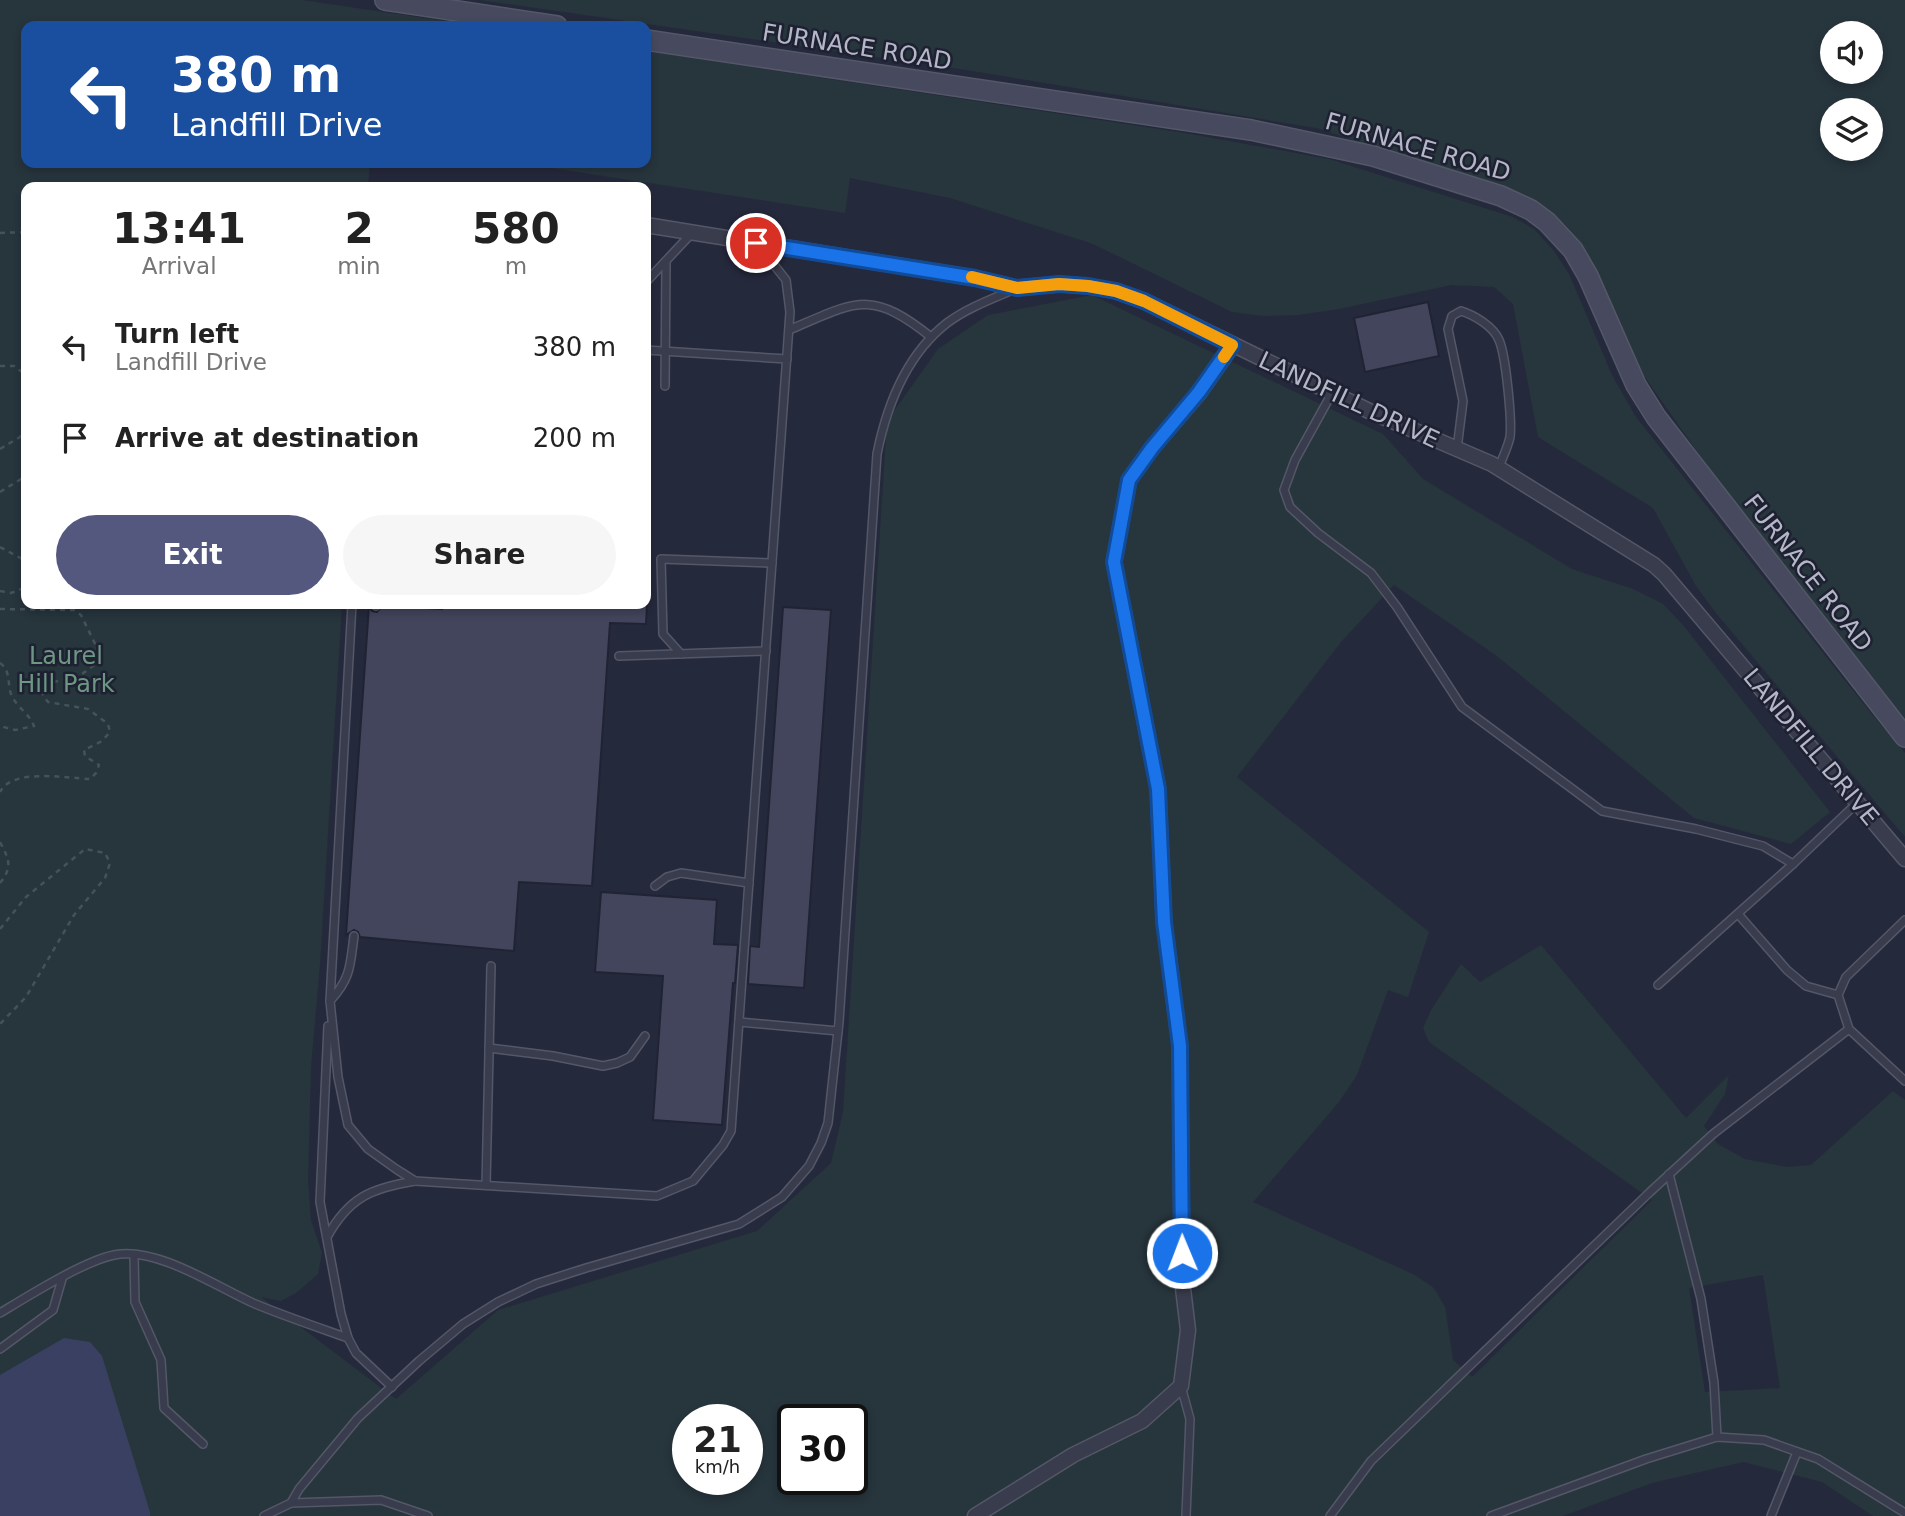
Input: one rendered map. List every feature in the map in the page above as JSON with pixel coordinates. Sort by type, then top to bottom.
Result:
[{"type":"main road","points":[[385,0],[524,21]]},
{"type":"main road","name":"FURNACE ROAD","points":[[651,41],[1312,141],[1427,172],[1501,196],[1531,210],[1548,222],[1573,250],[1588,276],[1636,385],[1656,416],[1905,737]]},
{"type":"street","name":"LANDFILL DRIVE","points":[[651,226],[975,278],[1017,288],[1059,284],[1116,291],[1144,301],[1332,393],[1499,468],[1654,565],[1664,574],[1905,859]]},
{"type":"street","points":[[975,1516],[1073,1455],[1142,1421],[1181,1386],[1188,1329],[1182,1280],[1180,1046],[1164,922],[1158,789],[1114,562],[1129,480],[1199,392],[1232,345]]},
{"type":"lane","points":[[651,278],[693,232]]},
{"type":"lane","points":[[327,1238],[338,1217],[354,1202],[383,1186],[415,1181],[657,1196],[693,1181],[723,1145],[731,1131],[790,313],[786,280],[756,243]]},
{"type":"lane","points":[[665,386],[666,262]]},
{"type":"lane","points":[[291,1503],[299,1489],[358,1418],[463,1324],[498,1302],[536,1284],[738,1224],[782,1197],[804,1172],[821,1143],[831,1108],[877,454],[889,405],[903,377],[930,337],[961,315],[1017,288]]},
{"type":"lane","points":[[789,330],[840,309],[865,304],[891,310],[906,317],[930,337]]},
{"type":"lane","points":[[1457,450],[1463,401],[1448,329],[1452,316],[1461,311],[1471,314],[1499,339],[1508,393],[1510,438],[1499,468]]},
{"type":"lane","points":[[651,351],[786,359]]},
{"type":"lane","points":[[1332,393],[1295,460],[1284,490],[1290,507],[1318,533],[1371,573],[1397,607],[1462,707],[1602,811],[1696,829],[1763,846],[1793,864]]},
{"type":"lane","points":[[681,654],[663,634],[661,559],[772,563]]},
{"type":"lane","points":[[352,609],[320,1202],[348,1338],[356,1353],[392,1387]]},
{"type":"lane","points":[[619,656],[766,651]]},
{"type":"lane","points":[[1658,985],[1857,803]]},
{"type":"lane","points":[[654,886],[667,877],[681,873],[749,883]]},
{"type":"lane","points":[[1738,914],[1787,970],[1807,986],[1838,995]]},
{"type":"lane","points":[[1905,920],[1846,977],[1838,995],[1849,1028],[1905,1082]]},
{"type":"lane","points":[[354,936],[349,974],[330,1001],[338,1077],[348,1125],[368,1149],[415,1181]]},
{"type":"lane","points":[[486,1185],[491,965]]},
{"type":"lane","points":[[739,1021],[838,1031]]},
{"type":"lane","points":[[1330,1516],[1371,1461],[1669,1174],[1713,1134],[1849,1028]]},
{"type":"lane","points":[[489,1048],[554,1056],[603,1066],[630,1057],[645,1036]]},
{"type":"lane","points":[[1669,1174],[1701,1299],[1714,1383],[1717,1437]]},
{"type":"lane","points":[[0,1312],[114,1255],[134,1255],[161,1260],[254,1303],[348,1338]]},
{"type":"lane","points":[[134,1255],[135,1302],[161,1360],[164,1408],[203,1444]]},
{"type":"lane","points":[[0,1349],[53,1310],[62,1279]]},
{"type":"lane","points":[[1181,1386],[1190,1419],[1186,1516]]},
{"type":"lane","points":[[1492,1516],[1647,1459],[1717,1437],[1764,1440],[1818,1459],[1905,1513]]},
{"type":"lane","points":[[1771,1516],[1797,1452]]},
{"type":"lane","points":[[264,1516],[291,1503],[381,1500],[428,1516]]},
{"type":"path","points":[[0,233],[21,232]]},
{"type":"path","points":[[0,366],[14,366],[21,371]]},
{"type":"path","points":[[0,449],[21,436]]},
{"type":"path","points":[[0,492],[21,479]]},
{"type":"path","points":[[0,547],[21,558]]},
{"type":"path","points":[[0,591],[11,593],[21,589]]},
{"type":"path","points":[[0,609],[74,610],[81,615],[100,654],[100,661],[82,674],[44,685],[43,695],[48,702],[88,709],[108,724],[110,732],[106,739],[84,750],[85,756],[99,765],[90,779],[23,776],[8,782],[0,792]]},
{"type":"path","points":[[0,663],[7,669],[11,692],[17,704],[30,716],[34,726],[15,730],[0,726]]},
{"type":"path","points":[[0,842],[9,860],[6,875],[0,883]]},
{"type":"path","points":[[0,929],[26,897],[85,849],[105,853],[110,863],[105,878],[74,915],[26,997],[0,1024]]},
{"type":"green space","name":"Laurel Hill Park","points":[[0,0],[302,0],[445,21],[21,21],[21,168],[370,168],[368,182],[21,182],[21,609],[342,609],[311,1067],[308,1182],[311,1220],[322,1253],[318,1274],[296,1293],[281,1301],[261,1297],[396,1399],[498,1310],[757,1231],[831,1163],[843,1112],[887,421],[938,349],[988,315],[1092,295],[1383,434],[1423,479],[1572,569],[1633,589],[1663,604],[1683,625],[1830,812],[1791,844],[1694,818],[1497,656],[1394,585],[1341,642],[1237,777],[1429,932],[1408,997],[1388,990],[1357,1075],[1339,1102],[1253,1202],[1413,1274],[1434,1288],[1445,1307],[1453,1360],[1472,1377],[1652,1200],[1429,1042],[1423,1028],[1431,1010],[1461,964],[1480,982],[1541,945],[1686,1118],[1729,1075],[1725,1094],[1704,1126],[1718,1144],[1745,1159],[1787,1167],[1811,1165],[1893,1091],[1905,1100],[1905,1516],[1873,1516],[1822,1482],[1743,1462],[1652,1483],[1563,1516],[0,1516]],"holes":[[[1763,1275],[1780,1388],[1705,1392],[1689,1288]]]},
{"type":"green space","points":[[480,0],[1905,0],[1905,721],[1764,546],[1639,369],[1615,311],[1583,249],[1510,190],[1316,128],[960,69],[651,25],[651,21],[626,21]]},
{"type":"green space","points":[[651,52],[1185,133],[1329,159],[1513,217],[1534,229],[1554,251],[1569,274],[1612,375],[1636,417],[1905,753],[1905,837],[1715,612],[1696,586],[1653,508],[1538,437],[1513,304],[1494,287],[1451,285],[1339,309],[1298,315],[1264,316],[1232,312],[1093,244],[950,198],[850,178],[845,213],[551,168],[651,168]]},
{"type":"water","points":[[64,1338],[90,1342],[102,1356],[150,1516],[0,1516],[0,1375]]},
{"type":"building","points":[[1428,302],[1439,356],[1365,372],[1354,318]]},
{"type":"building","points":[[783,607],[831,610],[804,988],[748,984],[750,946],[759,947]]},
{"type":"building","points":[[369,609],[377,612],[380,609],[647,609],[646,624],[610,623],[592,886],[519,882],[514,951],[360,937],[354,930],[346,935]]},
{"type":"building","points":[[601,892],[717,900],[714,944],[738,945],[722,1125],[653,1120],[663,976],[595,972]]},
{"type":"slow traffic","points":[[972,277],[1017,288],[1059,284],[1116,291],[1144,301],[1232,345],[1224,357]]},
{"type":"route","points":[[756,243],[975,278],[1017,288],[1059,284],[1116,291],[1144,301],[1232,345],[1199,392],[1129,480],[1114,562],[1158,789],[1164,922],[1180,1046],[1182,1253]]}]
